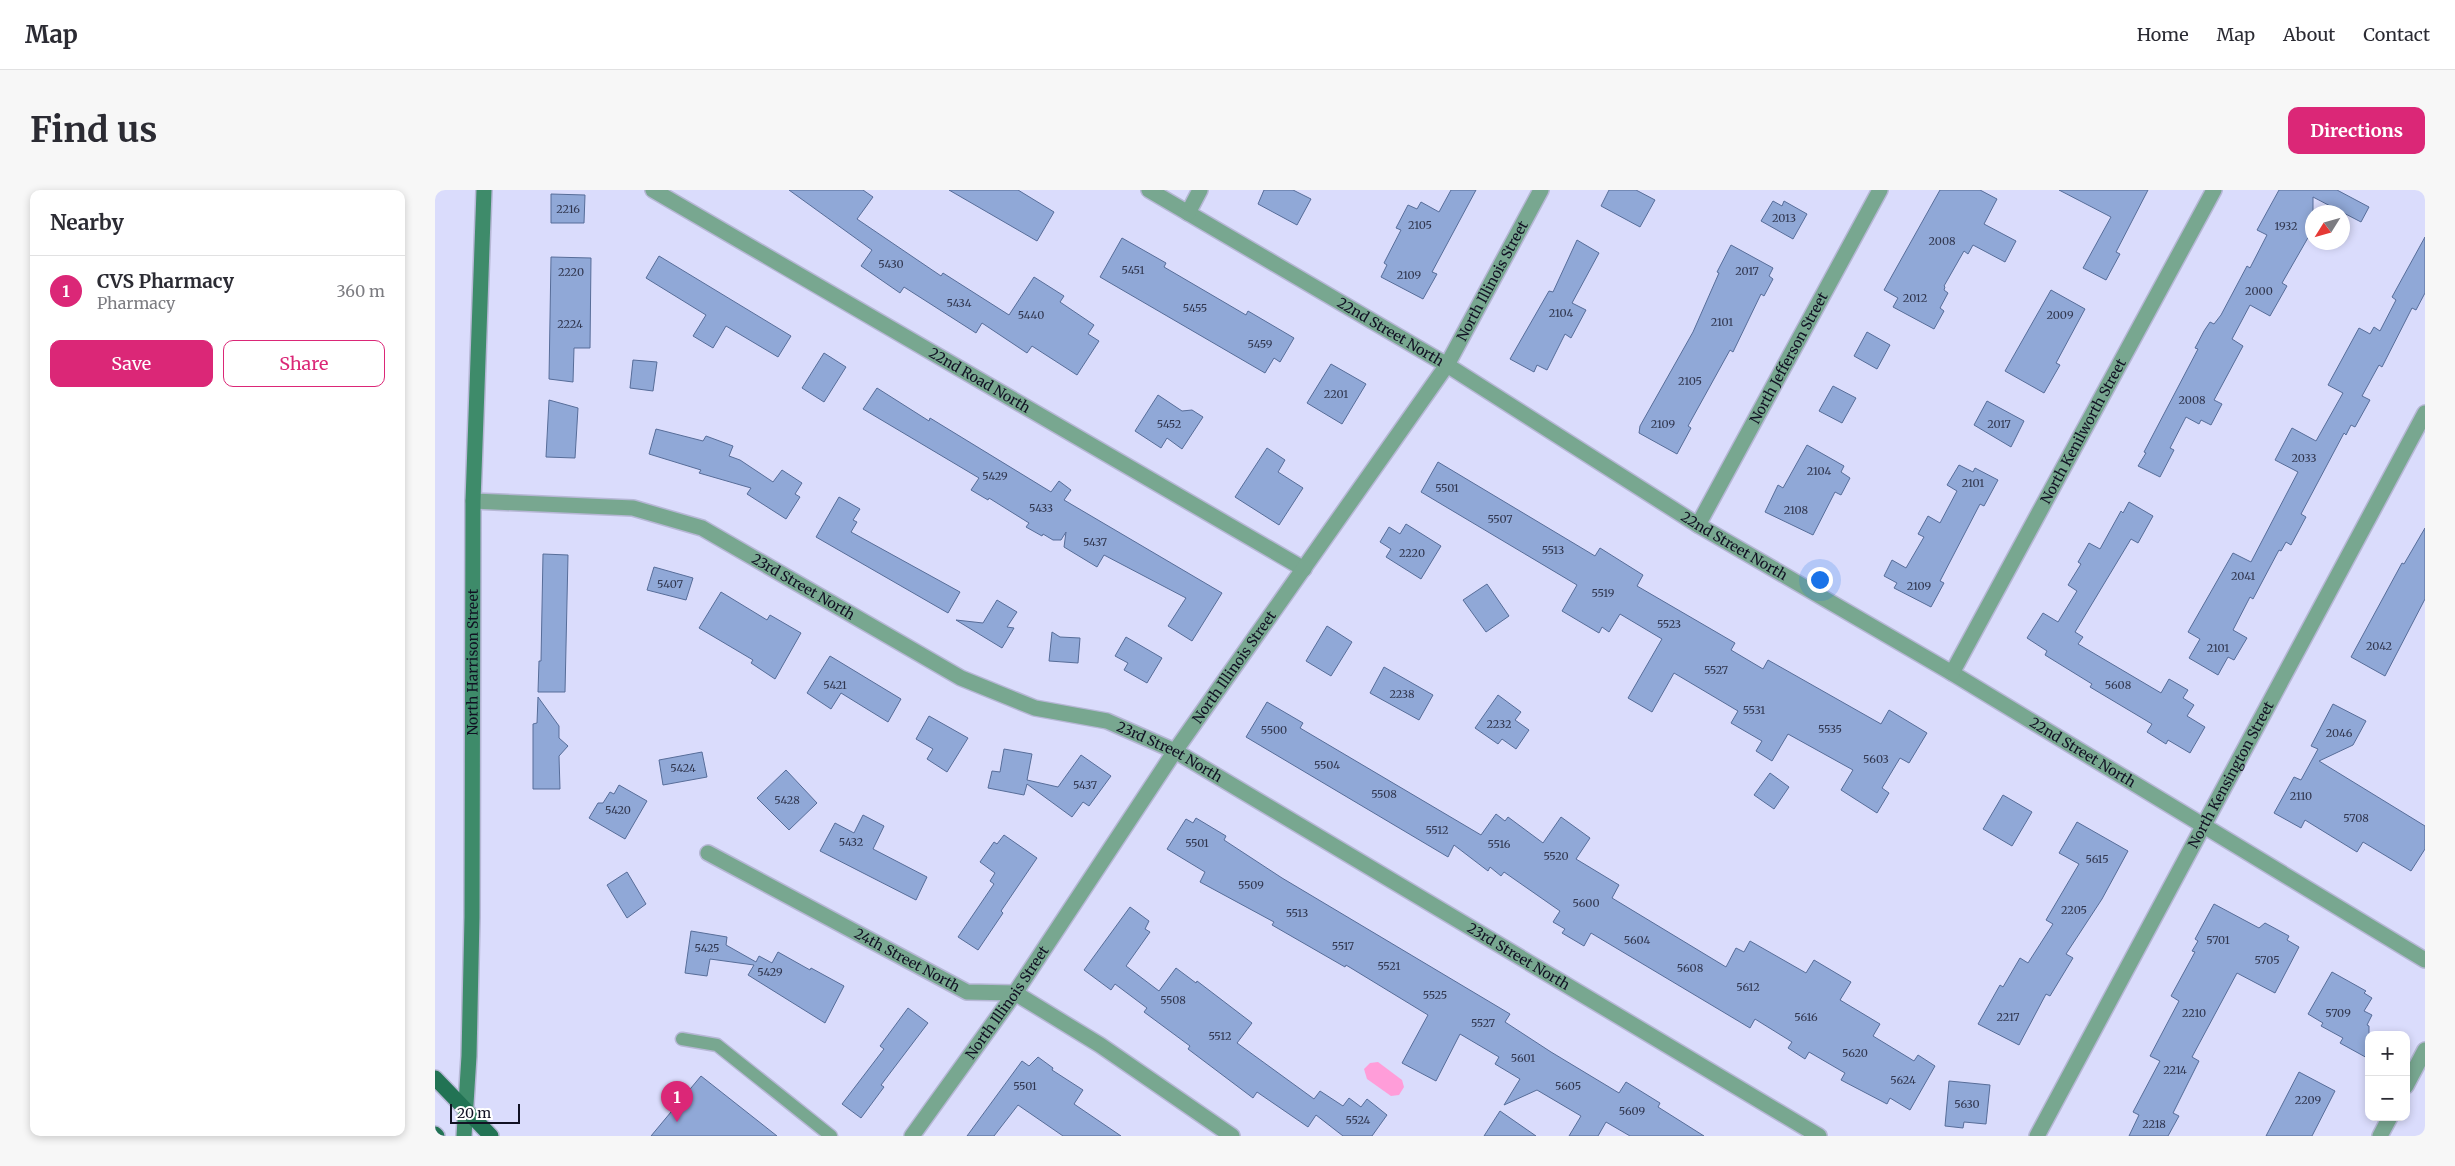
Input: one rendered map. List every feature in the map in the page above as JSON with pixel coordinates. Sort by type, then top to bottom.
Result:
[{"type":"main road","points":[[435,1078],[491,1136]]},
{"type":"street","name":"North Harrison Street","points":[[464,1136],[464,1110],[469,1056],[472,927],[473,501],[484,190]]},
{"type":"street","name":"22nd Road North","points":[[653,190],[1304,569]]},
{"type":"street","name":"22nd Street North","points":[[1149,190],[1447,365],[1698,525],[1952,673],[2425,960]]},
{"type":"street","points":[[1188,213],[1200,190]]},
{"type":"street","name":"North Illinois Street","points":[[912,1136],[1015,993],[1175,752],[1447,365],[1541,190]]},
{"type":"street","name":"North Jefferson Street","points":[[1698,525],[1880,190]]},
{"type":"street","name":"North Kenilworth Street","points":[[1952,673],[2214,190]]},
{"type":"street","name":"North Kensington Street","points":[[2037,1136],[2425,413]]},
{"type":"street","name":"23rd Street North","points":[[473,501],[633,508],[702,528],[961,678],[1035,708],[1107,721],[1175,752],[1819,1136]]},
{"type":"street","name":"24th Street North","points":[[708,852],[967,992],[1015,993],[1101,1045],[1232,1136]]},
{"type":"street","points":[[2410,1078],[2425,1050]]},
{"type":"street","points":[[2380,1136],[2388,1121]]},
{"type":"lane","points":[[682,1038],[717,1045],[831,1136]]},
{"type":"shaded area","points":[[1378,1062],[1402,1080],[1404,1087],[1399,1095],[1391,1096],[1367,1079],[1364,1069],[1370,1063]]},
{"type":"building","points":[[789,190],[863,190],[873,197],[857,219],[941,276],[943,273],[1009,315],[1034,277],[1064,296],[1060,302],[1094,325],[1088,334],[1099,341],[1077,375],[1032,346],[1027,353],[982,323],[976,333],[904,287],[900,293],[861,266],[872,250]]},
{"type":"building","points":[[949,190],[1018,190],[1054,212],[1037,241]]},
{"type":"building","points":[[1264,190],[1293,190],[1311,199],[1297,225],[1258,204]]},
{"type":"building","points":[[1451,190],[1476,190],[1432,272],[1437,274],[1423,299],[1381,277],[1387,265],[1384,263],[1401,230],[1396,228],[1408,205],[1417,209],[1421,202],[1439,212]]},
{"type":"building","points":[[1609,190],[1636,190],[1655,200],[1640,227],[1601,206]]},
{"type":"building","points":[[1940,190],[1980,190],[1997,199],[1984,224],[2016,241],[2005,262],[1973,245],[1968,254],[1964,251],[1944,286],[1944,290],[1948,293],[1940,308],[1944,311],[1934,329],[1893,307],[1898,298],[1884,290]]},
{"type":"building","points":[[2059,190],[2148,190],[2116,252],[2120,254],[2106,280],[2083,268],[2111,217]]},
{"type":"building","points":[[2279,190],[2337,190],[2369,207],[2361,222],[2350,216],[2350,205],[2328,205],[2313,197],[2313,205],[2305,205],[2305,243],[2282,283],[2287,286],[2270,316],[2250,305],[2232,339],[2243,346],[2214,400],[2222,404],[2211,425],[2201,420],[2199,424],[2186,417],[2170,448],[2174,450],[2160,477],[2138,466],[2198,349],[2195,348],[2204,331],[2210,322],[2214,324],[2221,315],[2247,266],[2250,268],[2267,235],[2257,230]]},
{"type":"building","points":[[551,194],[585,195],[584,223],[551,223]]},
{"type":"building","points":[[1773,201],[1782,206],[1784,201],[1807,214],[1793,239],[1761,221]]},
{"type":"building","points":[[2425,237],[2425,293],[2416,310],[2412,308],[2382,367],[2379,365],[2362,396],[2370,400],[2355,427],[2351,425],[2346,435],[2344,433],[2301,514],[2306,517],[2291,545],[2286,542],[2281,551],[2279,550],[2253,599],[2250,597],[2233,630],[2247,638],[2234,660],[2228,657],[2218,675],[2189,658],[2200,639],[2188,632],[2233,553],[2251,562],[2298,472],[2275,460],[2292,428],[2316,441],[2343,393],[2328,385],[2359,328],[2370,334],[2374,327],[2380,331],[2396,300],[2392,297]]},
{"type":"building","points":[[1122,238],[1166,263],[1164,267],[1246,315],[1248,311],[1294,338],[1280,362],[1274,358],[1265,373],[1100,277]]},
{"type":"building","points":[[1577,240],[1599,253],[1572,303],[1586,310],[1571,338],[1565,334],[1547,370],[1537,365],[1534,372],[1510,359],[1549,291],[1553,292]]},
{"type":"building","points":[[1731,245],[1773,268],[1769,276],[1773,279],[1764,296],[1761,294],[1733,352],[1730,350],[1688,426],[1691,428],[1677,454],[1639,433],[1640,426],[1693,332],[1719,273],[1717,272]]},
{"type":"building","points":[[659,256],[791,336],[778,357],[726,326],[713,348],[693,336],[706,315],[646,278]]},
{"type":"building","points":[[551,257],[591,258],[590,348],[574,348],[573,382],[549,379]]},
{"type":"building","points":[[2051,290],[2085,309],[2056,363],[2060,365],[2044,393],[2005,371]]},
{"type":"building","points":[[1867,332],[1890,345],[1877,369],[1854,356]]},
{"type":"building","points":[[824,353],[846,367],[824,402],[802,388]]},
{"type":"building","points":[[633,360],[657,362],[653,391],[630,388]]},
{"type":"building","points":[[1331,364],[1366,384],[1342,424],[1307,403]]},
{"type":"building","points":[[1833,386],[1856,398],[1842,423],[1819,411]]},
{"type":"building","points":[[877,388],[929,421],[930,418],[1051,492],[1059,481],[1071,490],[1064,500],[1222,593],[1192,641],[1168,626],[1186,598],[1104,555],[1097,567],[1064,547],[1066,532],[1061,540],[1053,540],[1043,534],[1042,536],[1026,527],[1029,523],[989,498],[988,500],[971,490],[979,478],[863,409]]},
{"type":"building","points":[[1158,395],[1182,411],[1192,410],[1203,417],[1182,449],[1167,438],[1161,448],[1135,431]]},
{"type":"building","points":[[549,400],[578,408],[575,458],[546,457]]},
{"type":"building","points":[[1987,401],[2024,421],[2011,447],[1974,425]]},
{"type":"building","points":[[656,429],[703,441],[706,436],[733,446],[729,456],[740,460],[773,482],[782,470],[802,483],[795,494],[800,497],[786,519],[747,494],[751,488],[699,473],[701,470],[649,454]]},
{"type":"building","points":[[1807,445],[1844,466],[1841,472],[1850,478],[1841,495],[1835,492],[1813,535],[1765,512],[1778,485],[1783,488]]},
{"type":"building","points":[[1267,448],[1285,460],[1278,472],[1303,488],[1279,525],[1235,497]]},
{"type":"building","points":[[1438,462],[1595,556],[1600,548],[1643,575],[1637,586],[1735,643],[1731,650],[1763,669],[1768,660],[1881,724],[1889,710],[1927,733],[1909,763],[1900,758],[1882,788],[1889,793],[1877,813],[1841,790],[1853,770],[1788,734],[1772,761],[1756,751],[1762,741],[1731,723],[1738,711],[1674,673],[1652,712],[1628,698],[1662,639],[1620,614],[1609,632],[1602,627],[1599,633],[1562,611],[1577,585],[1421,492]]},
{"type":"building","points":[[1959,465],[1973,472],[1975,468],[1998,480],[1984,506],[1980,504],[1940,581],[1944,583],[1931,607],[1894,588],[1897,583],[1884,576],[1892,560],[1906,568],[1924,537],[1918,534],[1928,516],[1940,523],[1957,491],[1947,485]]},
{"type":"building","points":[[839,497],[860,509],[853,520],[857,522],[851,532],[960,592],[948,613],[816,537]]},
{"type":"building","points":[[2129,502],[2153,516],[2138,543],[2131,539],[2075,632],[2083,637],[2078,644],[2161,693],[2169,679],[2188,690],[2183,698],[2194,705],[2187,716],[2205,727],[2190,753],[2168,740],[2166,744],[2147,732],[2152,724],[2090,687],[2092,684],[2045,655],[2047,651],[2027,638],[2043,613],[2058,622],[2077,591],[2068,585],[2081,564],[2078,562],[2089,543],[2100,549],[2121,511],[2123,513]]},
{"type":"building","points":[[1406,524],[1441,546],[1421,579],[1386,557],[1391,549],[1380,542],[1389,527],[1400,534]]},
{"type":"building","points":[[2425,528],[2425,599],[2385,676],[2351,657],[2402,563],[2404,564]]},
{"type":"building","points":[[543,554],[568,555],[565,692],[538,692],[539,661],[541,661]]},
{"type":"building","points":[[654,567],[693,578],[686,600],[647,590]]},
{"type":"building","points":[[1487,584],[1509,616],[1486,632],[1463,600]]},
{"type":"building","points":[[721,592],[767,620],[770,615],[801,633],[775,679],[751,663],[753,660],[699,628]]},
{"type":"building","points":[[997,600],[1017,612],[1007,627],[1014,628],[1002,648],[956,620],[983,623]]},
{"type":"building","points":[[1327,626],[1352,642],[1331,676],[1306,661]]},
{"type":"building","points":[[1052,632],[1060,637],[1080,638],[1078,663],[1049,661]]},
{"type":"building","points":[[1126,637],[1162,658],[1147,683],[1124,670],[1128,663],[1115,656]]},
{"type":"building","points":[[830,656],[901,699],[888,722],[841,693],[831,709],[807,693]]},
{"type":"building","points":[[1384,667],[1433,695],[1419,720],[1370,693]]},
{"type":"building","points":[[1498,695],[1521,712],[1515,720],[1529,730],[1516,749],[1502,739],[1498,744],[1475,728]]},
{"type":"building","points":[[538,697],[559,726],[559,738],[568,746],[559,756],[560,789],[533,789],[533,724],[537,723]]},
{"type":"building","points":[[1267,702],[1303,723],[1300,728],[1481,835],[1496,814],[1505,821],[1508,817],[1543,843],[1561,817],[1590,838],[1576,859],[1619,885],[1612,898],[1726,967],[1736,948],[1744,952],[1750,941],[1806,973],[1814,960],[1851,982],[1840,1000],[1880,1024],[1873,1036],[1914,1061],[1918,1055],[1935,1066],[1910,1110],[1890,1098],[1887,1104],[1841,1080],[1845,1073],[1809,1052],[1805,1059],[1788,1048],[1792,1042],[1755,1019],[1750,1028],[1591,933],[1584,946],[1562,933],[1565,929],[1553,922],[1560,911],[1504,872],[1501,876],[1490,867],[1488,871],[1454,845],[1448,857],[1246,737]]},
{"type":"building","points":[[2333,704],[2366,721],[2353,745],[2319,761],[2425,826],[2425,849],[2411,871],[2363,842],[2357,852],[2305,820],[2301,828],[2274,813],[2294,777],[2301,780],[2318,749],[2311,746]]},
{"type":"building","points":[[929,716],[968,738],[947,772],[927,759],[933,749],[916,739]]},
{"type":"building","points":[[1004,749],[1032,754],[1027,780],[1058,787],[1081,755],[1111,776],[1089,806],[1083,802],[1072,817],[1027,784],[1024,795],[988,788],[992,771],[1000,772]]},
{"type":"building","points":[[702,752],[707,777],[663,785],[659,760]]},
{"type":"building","points":[[786,770],[817,803],[789,830],[757,798]]},
{"type":"building","points":[[1770,773],[1789,787],[1774,809],[1754,795]]},
{"type":"building","points":[[619,785],[647,801],[625,839],[589,818],[598,803],[603,803],[610,792],[614,794]]},
{"type":"building","points":[[2003,795],[2032,812],[2012,846],[1983,829]]},
{"type":"building","points":[[863,815],[884,826],[873,849],[927,877],[916,900],[820,851],[835,823],[854,833]]},
{"type":"building","points":[[1196,818],[1226,836],[1224,840],[1282,878],[1510,1014],[1505,1022],[1551,1052],[1619,1093],[1626,1082],[1660,1103],[1658,1107],[1704,1136],[1630,1136],[1606,1122],[1598,1136],[1569,1136],[1581,1116],[1537,1090],[1504,1105],[1520,1079],[1495,1064],[1499,1057],[1460,1034],[1436,1081],[1402,1063],[1428,1015],[1346,965],[1345,967],[1272,925],[1274,922],[1200,882],[1205,872],[1167,849],[1186,819],[1193,823]]},
{"type":"building","points":[[2077,822],[2128,851],[2102,899],[2066,954],[2073,958],[2050,996],[2046,994],[2019,1045],[1978,1024],[2000,985],[2003,987],[2020,958],[2028,963],[2053,924],[2046,920],[2079,864],[2059,853]]},
{"type":"building","points":[[1004,835],[1037,858],[1001,911],[1003,913],[978,950],[958,937],[994,884],[990,881],[995,873],[980,862],[994,842],[997,844]]},
{"type":"building","points":[[627,872],[646,904],[627,918],[607,885]]},
{"type":"building","points":[[2214,904],[2259,928],[2265,923],[2289,936],[2287,940],[2299,947],[2275,993],[2237,973],[2192,1057],[2199,1061],[2173,1113],[2179,1116],[2168,1136],[2129,1136],[2139,1115],[2133,1112],[2160,1061],[2150,1056],[2179,1001],[2171,996],[2195,952],[2192,951],[2198,941],[2195,939]]},
{"type":"building","points":[[1130,907],[1149,921],[1145,929],[1150,932],[1126,966],[1159,991],[1176,968],[1196,983],[1197,981],[1252,1023],[1237,1043],[1314,1099],[1320,1091],[1343,1106],[1349,1098],[1361,1107],[1367,1099],[1387,1115],[1372,1136],[1343,1136],[1316,1115],[1308,1127],[1257,1092],[1253,1098],[1188,1049],[1190,1046],[1144,1012],[1147,1008],[1115,984],[1111,990],[1084,970]]},
{"type":"building","points":[[691,931],[727,937],[726,945],[756,962],[759,956],[772,963],[778,952],[844,986],[825,1023],[748,975],[754,965],[710,959],[707,976],[685,973]]},
{"type":"building","points":[[2332,972],[2366,991],[2364,993],[2372,998],[2364,1011],[2372,1015],[2367,1025],[2369,1026],[2369,1031],[2365,1031],[2365,1057],[2340,1043],[2343,1038],[2321,1026],[2323,1023],[2308,1014]]},
{"type":"building","points":[[908,1008],[928,1023],[881,1085],[884,1087],[861,1118],[842,1104],[884,1049],[880,1046]]},
{"type":"building","points":[[1038,1057],[1053,1068],[1052,1070],[1083,1090],[1074,1104],[1121,1136],[1063,1136],[1018,1105],[994,1136],[967,1136],[1022,1061],[1029,1066]]},
{"type":"building","points":[[2299,1072],[2335,1091],[2312,1136],[2266,1136]]},
{"type":"building","points":[[701,1076],[777,1136],[651,1136]]},
{"type":"building","points":[[1949,1081],[1990,1085],[1986,1124],[1964,1122],[1963,1128],[1945,1126]]},
{"type":"building","points":[[1500,1111],[1536,1136],[1484,1136]]},
{"type":"place","name":"CVS Pharmacy","points":[[677,1122]]}]
